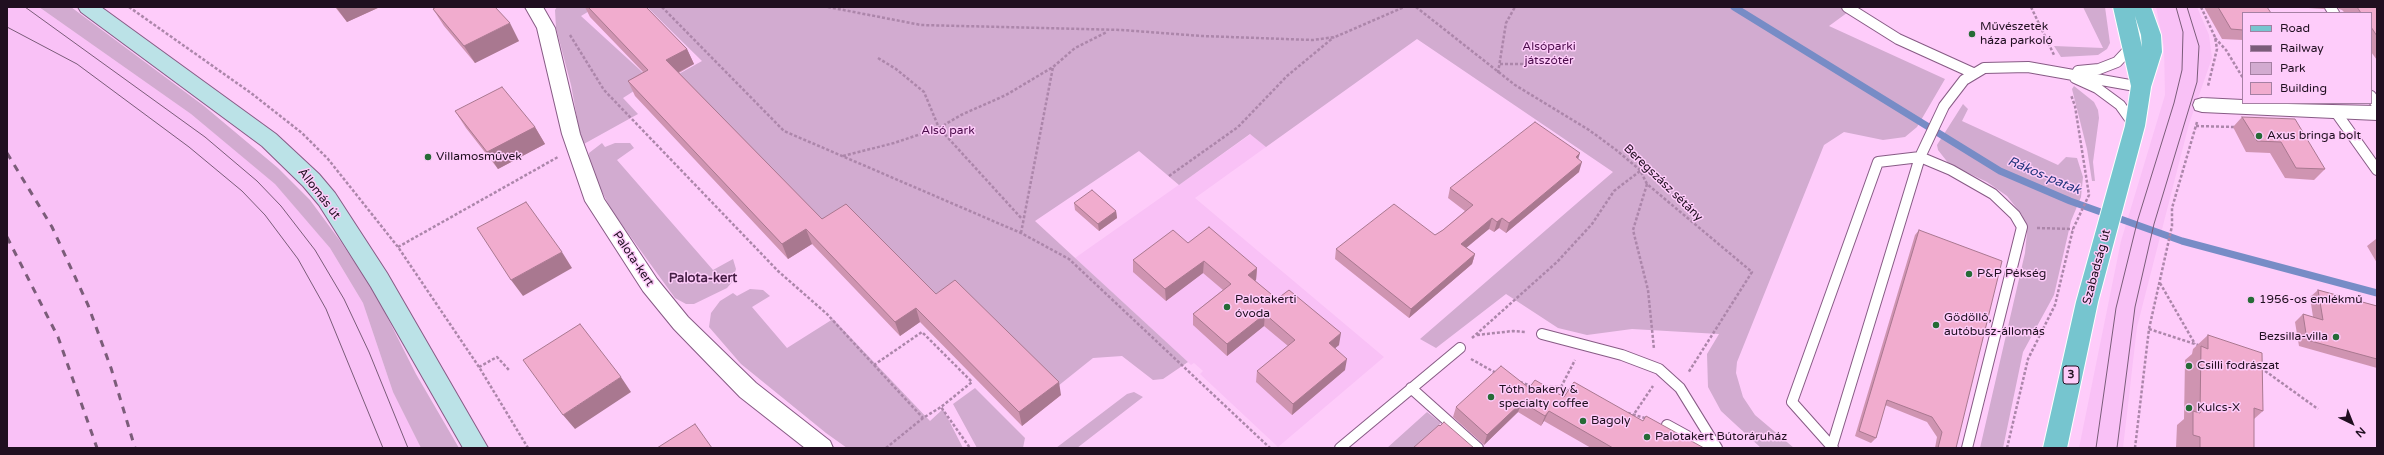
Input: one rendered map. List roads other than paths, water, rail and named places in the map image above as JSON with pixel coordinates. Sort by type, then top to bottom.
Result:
[{"type":"main road","name":"Állomás út","points":[[88,7],[268,140],[311,180],[327,199],[378,280],[476,448]]},
{"type":"main road","name":"Szabadság út","points":[[2123,7],[2141,87]]},
{"type":"main road","name":"Szabadság út","points":[[2055,448],[2087,302],[2135,126],[2141,87],[2152,52],[2151,35],[2141,7]]},
{"type":"street","name":"Palota-kert","points":[[538,8],[546,28],[575,147],[595,201],[650,285],[681,323],[748,390],[822,448]]},
{"type":"street","points":[[2202,105],[2377,113]]},
{"type":"lane","points":[[1848,7],[1898,39],[1973,73]]},
{"type":"lane","points":[[2062,72],[2099,69],[2117,62],[2131,47]]},
{"type":"lane","points":[[1832,447],[1920,157],[1944,106],[1964,80],[1973,73],[1984,68],[2028,67],[2141,87]]},
{"type":"lane","points":[[2062,72],[2097,88],[2120,105],[2135,126]]},
{"type":"lane","points":[[2336,111],[2377,170]]},
{"type":"lane","points":[[1832,447],[1792,402],[1878,162],[1920,157],[1957,173],[1993,194],[2015,215],[2022,227],[1967,448]]},
{"type":"lane","points":[[1542,334],[1622,355],[1659,369],[1680,388],[1717,448]]},
{"type":"lane","points":[[1340,448],[1458,349]]},
{"type":"lane","points":[[1411,388],[1478,448]]},
{"type":"lane","points":[[1667,426],[1709,448]]},
{"type":"waterway","name":"Rákos-patak","points":[[1734,7],[2000,171],[2070,201],[2182,241],[2377,293]]},
{"type":"tram line","points":[[25,7],[205,137],[257,181],[281,206],[315,250],[344,299],[369,352],[408,448]]},
{"type":"tram line","points":[[2096,448],[2116,308],[2138,219],[2174,103],[2182,70],[2183,32],[2176,7]]},
{"type":"tram line","points":[[2117,448],[2135,307],[2154,224],[2197,82],[2199,46],[2187,7]]},
{"type":"tram line","points":[[7,27],[77,64],[189,147],[242,191],[265,215],[298,259],[326,309],[383,448]]},
{"type":"railway","points":[[7,153],[52,227],[88,305],[111,368],[135,448]]},
{"type":"railway","points":[[7,237],[58,337],[97,448]]},
{"type":"place","name":"Művészetek háza parkoló","points":[[1972,34]]},
{"type":"place","name":"Axus bringa bolt","points":[[2259,136]]},
{"type":"place","name":"Villamosművek","points":[[428,157]]},
{"type":"place","name":"P&P Pékség","points":[[1969,274]]},
{"type":"place","name":"1956-os emlékmű","points":[[2251,300]]},
{"type":"place","name":"Palotakerti óvoda","points":[[1227,307]]},
{"type":"place","name":"Gödöllő, autóbusz-állomás","points":[[1936,325]]},
{"type":"place","name":"Bezsilla-villa","points":[[2336,337]]},
{"type":"place","name":"Csilli fodrászat","points":[[2189,366]]},
{"type":"place","name":"Tóth bakery & specialty coffee","points":[[1491,397]]},
{"type":"place","name":"Kulcs-X","points":[[2189,408]]},
{"type":"place","name":"Bagoly","points":[[1583,421]]},
{"type":"place","name":"Palotakert Bútoráruház","points":[[1647,437]]},
{"type":"district","name":"Palota-kert","points":[[703,279]]},
{"type":"park label","name":"Alsóparki játszótér","points":[[1549,54]]},
{"type":"park label","name":"Alsó park","points":[[948,131]]}]
